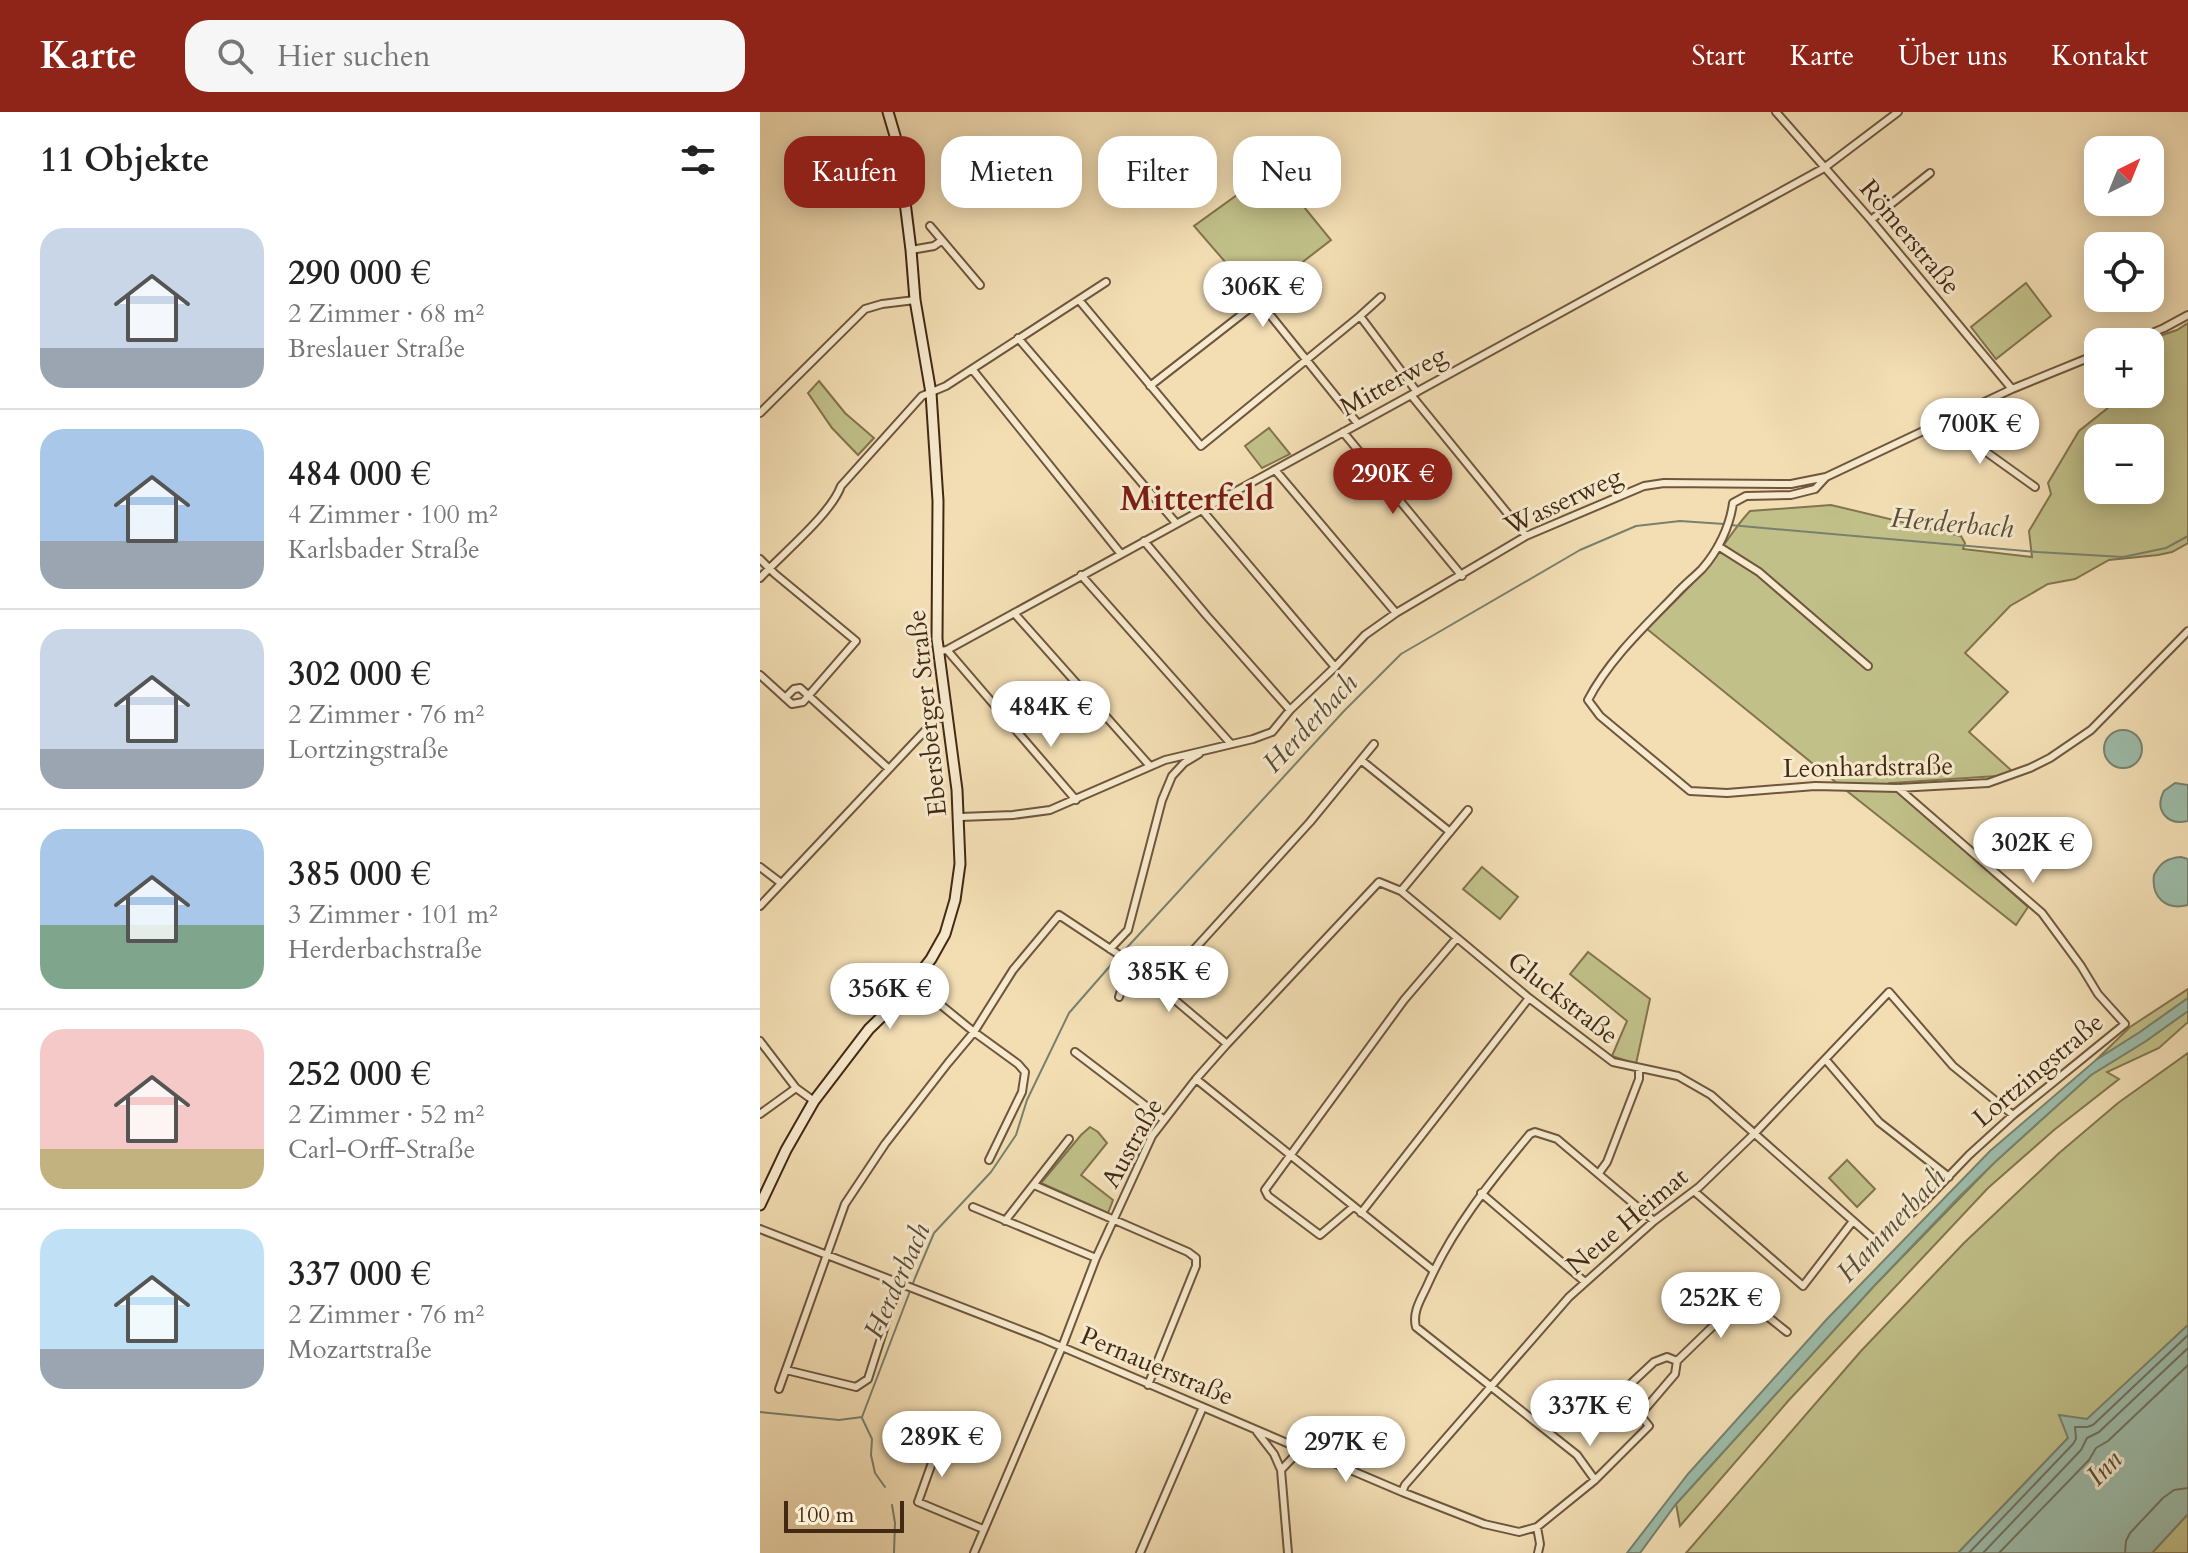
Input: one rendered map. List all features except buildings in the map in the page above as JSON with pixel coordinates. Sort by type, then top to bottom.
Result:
[{"type":"street","name":"Ebersberger Straße","points":[[760,1205],[814,1101],[869,1029],[914,983],[931,959],[945,934],[955,900],[960,864],[960,817],[947,718],[943,651],[937,639],[938,501],[931,393],[915,300],[898,146],[888,112]]},
{"type":"street","name":"Römerstraße","points":[[1776,112],[2012,389]]},
{"type":"street","name":"Mitterweg","points":[[943,651],[1824,168],[1898,112]]},
{"type":"street","points":[[1871,220],[1930,173]]},
{"type":"street","points":[[930,226],[980,285]]},
{"type":"street","points":[[911,250],[934,246],[941,241]]},
{"type":"street","points":[[760,578],[837,497],[841,486],[922,396],[972,369],[1106,282]]},
{"type":"street","points":[[1079,300],[1201,446],[1381,297]]},
{"type":"street","points":[[760,413],[865,309],[915,300]]},
{"type":"street","points":[[1150,386],[1259,301],[1358,424]]},
{"type":"street","points":[[2164,328],[2188,315]]},
{"type":"street","points":[[1360,316],[1414,393],[1526,536]]},
{"type":"street","points":[[1018,338],[1176,523]]},
{"type":"street","points":[[1868,666],[1759,572],[1718,546],[1730,520],[1733,503],[1746,496],[1791,495],[1815,489],[1826,477],[2012,389],[2084,360]]},
{"type":"street","points":[[972,369],[1121,554]]},
{"type":"street","points":[[1943,421],[2035,487]]},
{"type":"street","points":[[1343,432],[1462,576]]},
{"type":"street","points":[[1276,471],[1396,613]]},
{"type":"street","name":"Wasserweg","points":[[960,817],[1050,810],[1150,766],[1272,732],[1365,635],[1396,613],[1526,536],[1644,486],[1664,483],[1791,484],[1826,477]]},
{"type":"street","points":[[1202,510],[1335,667]]},
{"type":"street","points":[[1144,541],[1290,710]]},
{"type":"street","name":"Leonhardstraße","points":[[1718,546],[1703,568],[1679,590],[1598,680],[1588,700],[1600,716],[1690,791],[1727,793],[1815,786],[1898,788],[1988,783],[2050,758],[2091,730],[2188,631]]},
{"type":"street","points":[[760,559],[856,641],[803,702],[792,704],[760,675]]},
{"type":"street","points":[[1081,575],[1231,744]]},
{"type":"street","points":[[1014,613],[1150,766]]},
{"type":"street","points":[[943,651],[1076,800]]},
{"type":"street","points":[[785,698],[794,689],[800,688],[889,769]]},
{"type":"street","points":[[760,906],[937,718],[947,718]]},
{"type":"street","points":[[1160,987],[1310,822],[1374,744]]},
{"type":"street","points":[[1110,949],[1128,930],[1162,800],[1172,776],[1184,763],[1205,750]]},
{"type":"street","points":[[1361,760],[1450,832]]},
{"type":"street","name":"Lortzingstraße","points":[[1878,1243],[2013,1115],[2125,1024],[2098,994],[2042,913],[1898,788]]},
{"type":"street","points":[[1401,891],[1468,810]]},
{"type":"street","points":[[760,867],[781,883]]},
{"type":"street","name":"Austraße","points":[[975,1550],[1062,1347],[1096,1258],[1152,1136],[1227,1044],[1379,882],[1401,891]]},
{"type":"street","name":"Gluckstraße","points":[[1401,891],[1529,998],[1613,1062],[1678,1076],[1711,1095],[1878,1243]]},
{"type":"street","points":[[779,1389],[845,1204],[885,1144],[974,1032],[1013,970],[1059,915],[1129,962],[1227,1044]]},
{"type":"street","points":[[1353,1207],[1320,1235],[1268,1196],[1265,1190],[1404,1000],[1456,939]]},
{"type":"street","points":[[1119,997],[1129,962]]},
{"type":"street","points":[[914,983],[1025,1072],[1022,1092],[989,1160]]},
{"type":"street","name":"Neue Heimat","points":[[1402,1492],[1569,1297],[1654,1221],[1695,1192],[1889,992],[1953,1066],[2013,1115]]},
{"type":"street","points":[[1361,1213],[1529,998]]},
{"type":"street","points":[[760,1041],[796,1088],[814,1101]]},
{"type":"street","points":[[1075,1052],[1163,1119]]},
{"type":"street","points":[[1826,1060],[1879,1122],[1949,1177]]},
{"type":"street","points":[[1599,1173],[1607,1162],[1634,1093],[1639,1068]]},
{"type":"street","points":[[1196,1079],[1434,1271]]},
{"type":"street","points":[[760,1114],[796,1088]]},
{"type":"street","points":[[1595,1480],[1577,1455],[1416,1327],[1415,1314],[1461,1221],[1530,1134],[1535,1132],[1557,1139],[1654,1221]]},
{"type":"street","points":[[1005,1221],[1069,1139]]},
{"type":"street","points":[[1034,1185],[1196,1258],[1196,1266],[1148,1385]]},
{"type":"street","points":[[1695,1192],[1803,1286],[1853,1221]]},
{"type":"street","points":[[1481,1193],[1585,1282]]},
{"type":"street","points":[[973,1207],[1096,1258]]},
{"type":"street","name":"Pernauerstraße","points":[[760,1229],[1062,1347],[1484,1524],[1519,1532],[1537,1527]]},
{"type":"street","points":[[786,1370],[856,1387],[862,1385],[868,1379],[901,1283]]},
{"type":"street","points":[[1640,1415],[1675,1374],[1677,1361],[1743,1297],[1787,1332]]},
{"type":"street","points":[[1538,1553],[1537,1527],[1595,1480],[1649,1426],[1622,1392],[1654,1362],[1667,1357],[1677,1361]]},
{"type":"street","points":[[1140,1553],[1203,1407]]},
{"type":"street","points":[[1255,1429],[1274,1454],[1281,1470],[1288,1553]]},
{"type":"street","points":[[938,1446],[918,1502],[983,1529]]},
{"type":"street","points":[[1281,1470],[1301,1449]]},
{"type":"street","points":[[975,1550],[983,1553]]},
{"type":"shaded area","points":[[1233,198],[1233,208],[1305,208],[1331,240],[1273,285],[1255,267],[1240,279],[1194,226]]},
{"type":"shaded area","points":[[2026,283],[2051,316],[1996,359],[1971,327]]},
{"type":"shaded area","points":[[2188,323],[2188,543],[2172,552],[2109,560],[2075,579],[2048,584],[2010,606],[1965,653],[2008,692],[1969,732],[2012,771],[1997,776],[1890,783],[2028,907],[2016,925],[1647,629],[1704,571],[1750,511],[1831,505],[1961,536],[1965,543],[1963,549],[2032,557],[2029,531],[2051,494],[2048,483],[2084,427],[2084,504],[2164,504],[2164,424],[2088,424],[2108,408],[2164,408],[2164,334]]},
{"type":"shaded area","points":[[819,381],[845,413],[874,438],[858,455],[832,428],[808,393]]},
{"type":"shaded area","points":[[1269,428],[1290,454],[1262,468],[1245,446]]},
{"type":"shaded area","points":[[1482,867],[1518,897],[1500,919],[1463,889]]},
{"type":"shaded area","points":[[1588,952],[1650,999],[1636,1064],[1612,1056],[1627,1021],[1570,974]]},
{"type":"shaded area","points":[[2188,989],[2188,998],[2096,1060],[2130,1027]]},
{"type":"shaded area","points":[[2188,1011],[2188,1022],[2159,1048],[2107,1072],[2119,1079],[1988,1188],[1789,1400],[1680,1526],[1676,1504],[1874,1286],[1995,1162],[2091,1075]]},
{"type":"shaded area","points":[[2188,1053],[2188,1325],[2068,1438],[1958,1553],[1686,1553],[1861,1351],[1964,1243],[2058,1154],[2118,1103]]},
{"type":"shaded area","points":[[1090,1127],[1107,1143],[1081,1175],[1113,1200],[1108,1213],[1041,1183]]},
{"type":"shaded area","points":[[1847,1160],[1875,1189],[1857,1207],[1829,1178]]},
{"type":"shaded area","points":[[2188,1514],[2188,1553],[2152,1553]]},
{"type":"water","points":[[2123,730],[2136,736],[2142,749],[2136,762],[2123,768],[2110,762],[2104,749],[2110,736]]},
{"type":"water","points":[[2175,783],[2188,785],[2188,821],[2169,819],[2162,810],[2164,791]]},
{"type":"water","points":[[2181,857],[2188,859],[2188,905],[2173,906],[2158,896],[2154,875],[2164,862]]},
{"type":"water","points":[[2188,998],[2188,1011],[2091,1075],[1958,1198],[1676,1504],[1640,1553],[1627,1553],[1688,1474],[1827,1319],[1990,1151],[2096,1060]]},
{"type":"water","name":"Inn","points":[[2188,1325],[2188,1514],[2152,1553],[1958,1553],[2068,1438],[2059,1415],[2087,1419]]},
{"type":"waterway","name":"Herderbach","points":[[1122,953],[1344,711],[1401,654],[1580,550],[1636,526],[1680,521],[1724,524]]},
{"type":"waterway","name":"Herderbach","points":[[1730,525],[2123,557],[2166,548],[2188,536]]},
{"type":"waterway","name":"Herderbach","points":[[760,1412],[839,1420],[862,1417],[934,1233],[991,1172],[1016,1135],[1027,1100],[1069,1013],[1117,958]]},
{"type":"waterway","points":[[862,1418],[872,1439],[871,1455],[875,1473],[885,1487]]},
{"type":"waterway","points":[[892,1505],[894,1553]]},
{"type":"district","name":"Mitterfeld","points":[[1197,499]]},
{"type":"water label","name":"Hammerbach","points":[[1891,1225]]}]
